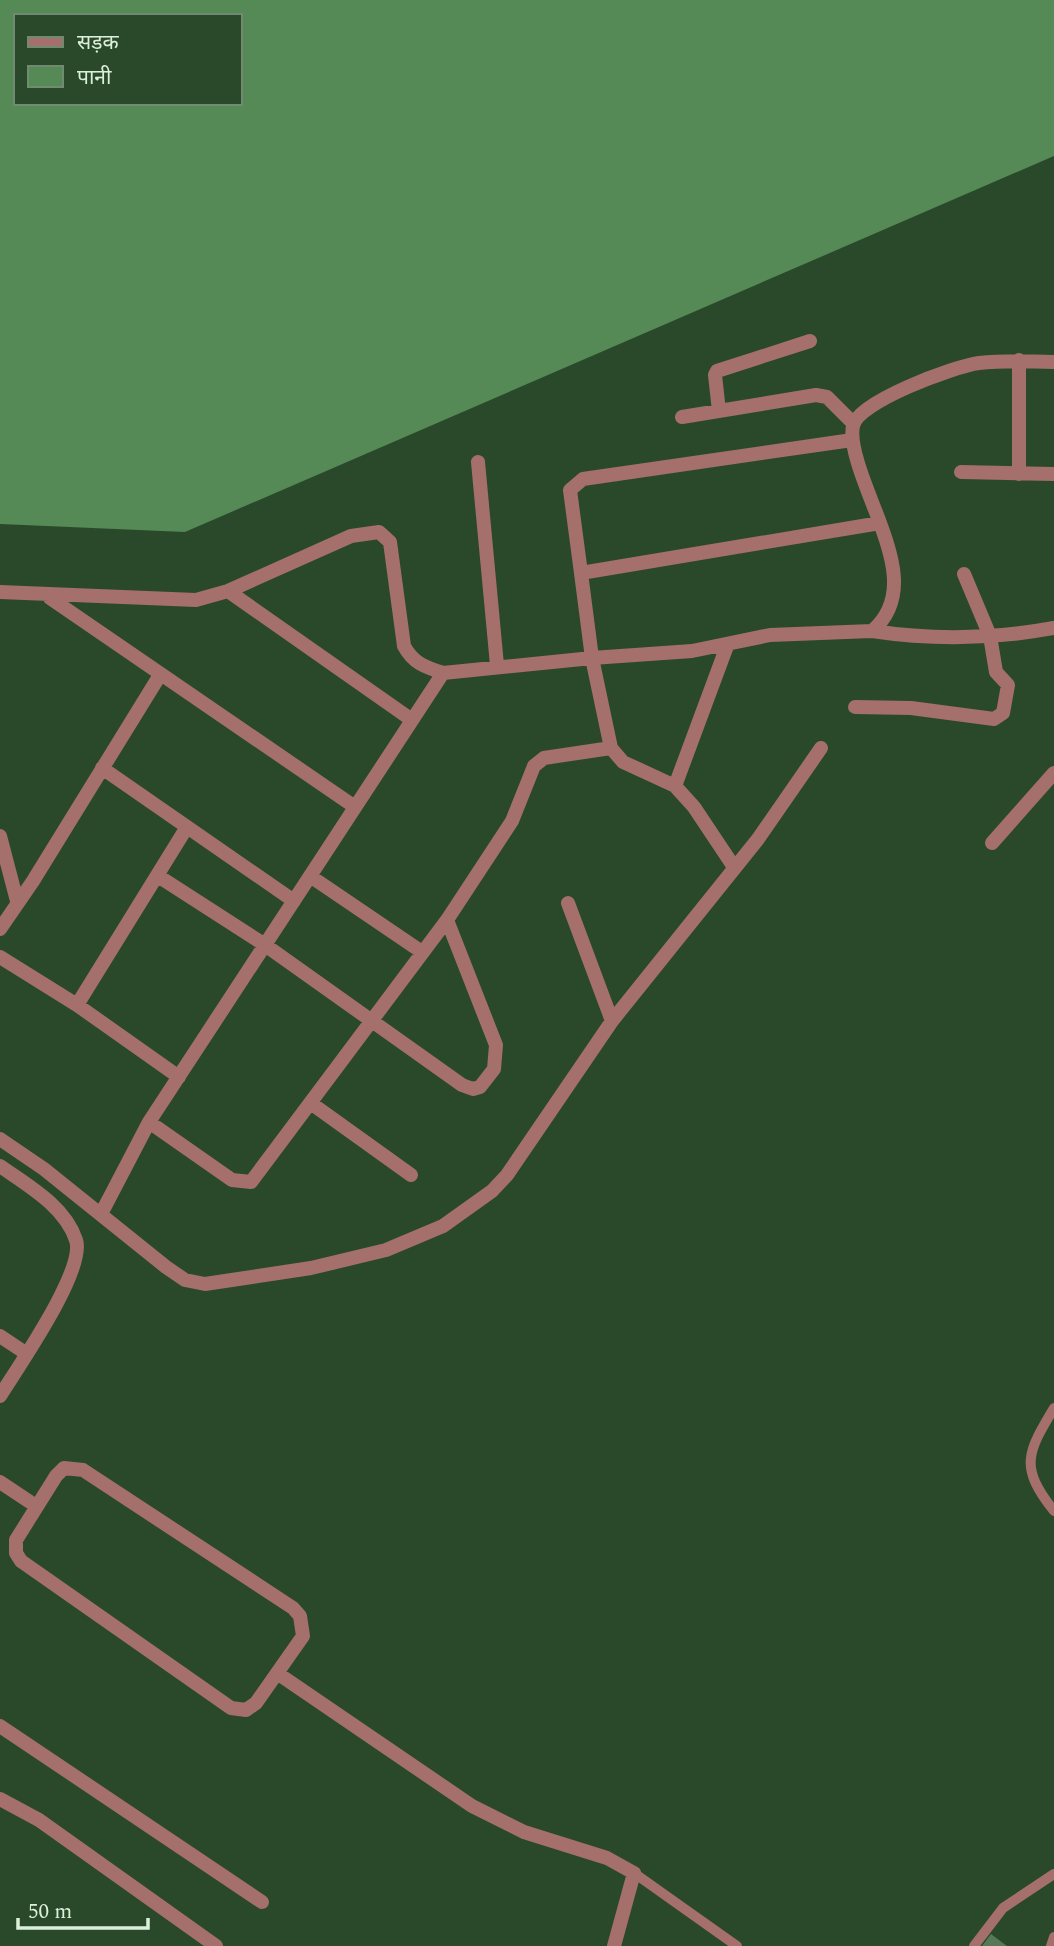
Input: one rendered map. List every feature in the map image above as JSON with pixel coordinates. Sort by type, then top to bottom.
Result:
[{"type":"street","points":[[719,411],[715,375],[717,371],[810,341]]},
{"type":"street","points":[[1019,360],[1019,474]]},
{"type":"street","points":[[872,631],[891,607],[895,584],[892,555],[852,440],[853,423],[863,411],[946,371],[976,363],[1019,360],[1054,362]]},
{"type":"street","points":[[682,417],[816,395],[827,397],[853,423]]},
{"type":"street","points":[[734,867],[694,807],[675,786],[623,762],[611,748],[592,657],[570,490],[583,479],[852,440]]},
{"type":"street","points":[[478,462],[497,665]]},
{"type":"street","points":[[961,472],[1054,474]]},
{"type":"street","points":[[581,573],[880,523]]},
{"type":"street","points":[[0,592],[49,597],[196,600],[228,591],[351,536],[379,532],[390,542],[404,646],[410,657],[422,666],[443,673],[497,665],[727,646],[770,635],[872,631],[928,637],[990,636],[1054,628]]},
{"type":"street","points":[[855,707],[911,708],[999,718],[1003,713],[1009,688],[996,672],[990,636],[964,574]]},
{"type":"street","points":[[228,591],[412,720]]},
{"type":"street","points":[[49,597],[355,807]]},
{"type":"street","points":[[675,786],[727,646]]},
{"type":"street","points":[[101,1214],[149,1122],[443,673]]},
{"type":"street","points":[[0,929],[33,881],[160,675]]},
{"type":"street","points":[[0,1139],[185,1280],[205,1284],[311,1268],[386,1250],[443,1226],[492,1191],[539,1129],[612,1021],[797,786],[821,747]]},
{"type":"street","points":[[149,1122],[232,1180],[251,1182],[312,1104],[447,920],[512,821],[534,766],[544,758],[611,748]]},
{"type":"street","points":[[102,768],[294,901]]},
{"type":"street","points":[[992,843],[1054,773]]},
{"type":"street","points":[[78,1005],[187,827]]},
{"type":"street","points":[[0,836],[18,901]]},
{"type":"street","points":[[158,876],[265,945],[468,1087],[480,1087],[494,1069],[496,1045],[447,920]]},
{"type":"street","points":[[310,876],[422,952]]},
{"type":"street","points":[[568,903],[612,1021]]},
{"type":"street","points":[[0,957],[78,1005],[179,1077]]},
{"type":"street","points":[[312,1104],[411,1175]]},
{"type":"street","points":[[0,1166],[53,1206],[76,1240],[78,1257],[73,1272],[27,1354],[0,1396]]},
{"type":"street","points":[[0,1336],[27,1354]]},
{"type":"street","points":[[64,1468],[83,1470],[293,1608],[300,1616],[303,1636],[256,1703],[246,1710],[230,1708],[39,1576],[16,1553],[16,1540],[36,1506],[64,1468]]},
{"type":"street","points":[[0,1482],[36,1506]]},
{"type":"street","points":[[276,1673],[472,1806],[524,1832],[607,1858],[634,1873],[614,1946]]},
{"type":"street","points":[[0,1726],[262,1902]]},
{"type":"street","points":[[0,1799],[39,1820],[216,1946]]},
{"type":"lane","points":[[1054,1408],[1035,1439],[1029,1459],[1037,1489],[1054,1511]]},
{"type":"lane","points":[[634,1873],[737,1946]]},
{"type":"lane","points":[[974,1946],[1003,1908],[1054,1874]]},
{"type":"lane","points":[[1051,1946],[1054,1937]]},
{"type":"water","points":[[0,0],[1054,0],[1054,156],[185,532],[0,524]]},
{"type":"building","points":[[991,1934],[1007,1946],[982,1946]]}]
